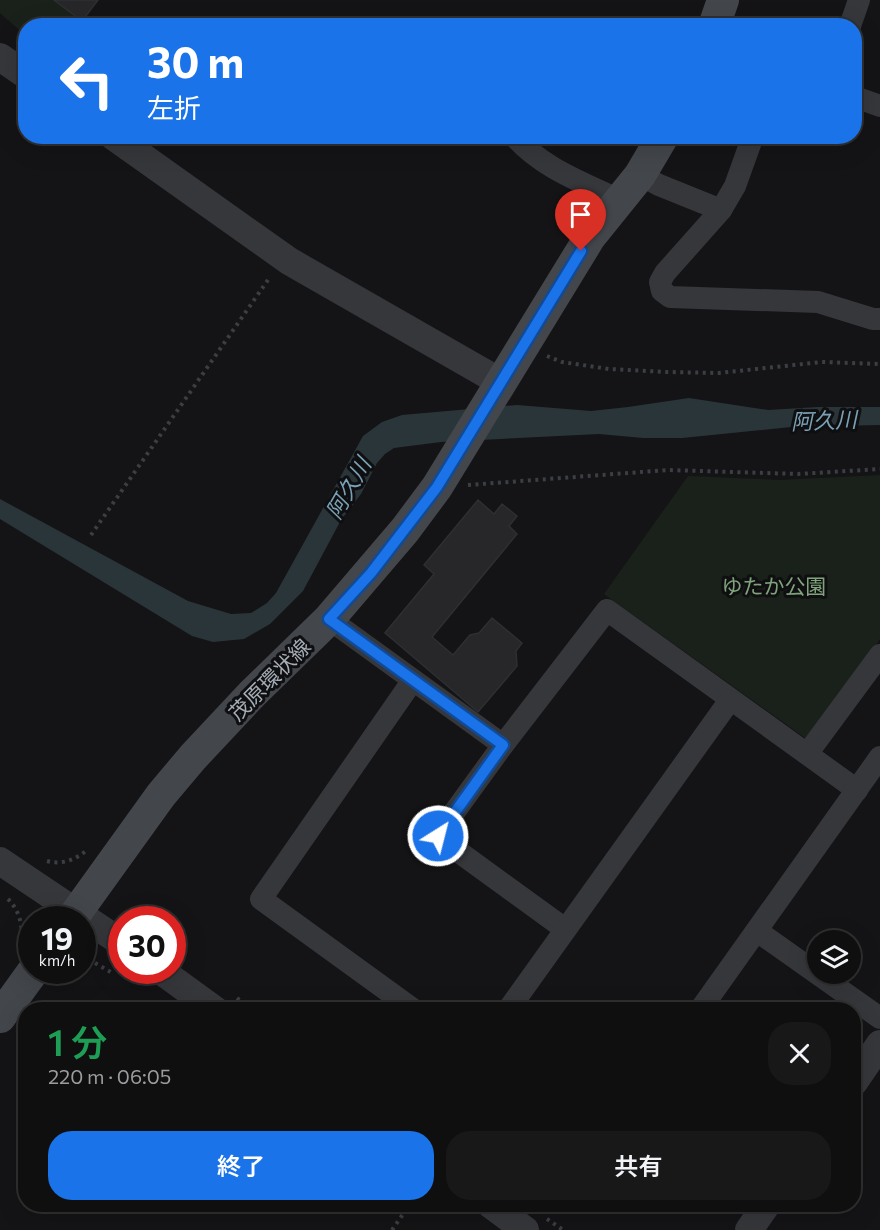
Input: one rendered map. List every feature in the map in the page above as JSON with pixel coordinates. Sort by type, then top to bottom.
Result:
[{"type":"main road","points":[[717,18],[723,0]]},
{"type":"main road","name":"茂原環状線","points":[[80,906],[161,795],[193,757],[252,694],[329,619],[447,487],[502,383],[590,237],[640,175],[658,144]]},
{"type":"main road","points":[[0,1017],[18,977]]},
{"type":"street","points":[[853,18],[859,0]]},
{"type":"street","points":[[862,100],[880,106]]},
{"type":"street","points":[[124,144],[284,257],[502,383]]},
{"type":"street","points":[[521,144],[549,167],[619,200]]},
{"type":"street","points":[[750,144],[735,186],[721,210],[665,273],[660,282],[662,291],[670,297],[818,302],[873,319],[880,319]]},
{"type":"street","points":[[640,175],[721,210]]},
{"type":"street","points":[[565,929],[438,836],[503,745],[607,610],[856,790]]},
{"type":"street","points":[[329,619],[503,745]]},
{"type":"street","points":[[807,754],[880,655]]},
{"type":"street","points":[[403,1002],[261,898],[413,680]]},
{"type":"street","points":[[514,1002],[730,700]]},
{"type":"street","points":[[706,1002],[880,758]]},
{"type":"street","points":[[0,861],[60,906]]},
{"type":"street","points":[[757,931],[857,1002]]},
{"type":"street","points":[[179,984],[204,1002]]},
{"type":"street","points":[[861,1005],[880,1018]]},
{"type":"street","points":[[861,1072],[880,1044]]},
{"type":"street","points":[[501,1212],[525,1230]]},
{"type":"street","points":[[749,1230],[761,1212]]},
{"type":"path","points":[[91,535],[284,257]]},
{"type":"path","points":[[525,344],[562,363],[609,369],[719,373],[822,362],[880,364]]},
{"type":"path","points":[[447,487],[668,470],[798,474],[880,469]]},
{"type":"path","points":[[6,897],[18,914]]},
{"type":"path","points":[[392,1230],[404,1212]]},
{"type":"green space","points":[[0,0],[54,0],[78,18],[18,18],[18,29],[0,13]]},
{"type":"green space","name":"ゆたか公園","points":[[880,475],[880,639],[808,740],[604,594],[688,476],[780,480]]},
{"type":"water","name":"阿久川","points":[[689,398],[768,410],[880,407],[880,425],[791,427],[682,438],[643,438],[599,434],[441,442],[394,448],[377,463],[361,494],[341,520],[303,591],[270,624],[244,639],[213,642],[192,636],[0,519],[0,499],[188,601],[231,614],[251,613],[267,603],[276,593],[363,436],[382,422],[402,415],[517,405],[591,411]]},
{"type":"building","points":[[54,0],[98,0],[84,18],[78,18]]},
{"type":"building","points":[[478,500],[494,514],[502,504],[517,516],[509,526],[517,534],[432,637],[453,655],[470,635],[479,633],[492,618],[522,643],[516,651],[517,666],[478,712],[385,633],[434,574],[424,565]]},
{"type":"route","points":[[438,836],[503,745],[329,619],[371,573],[437,487],[581,251]]}]
